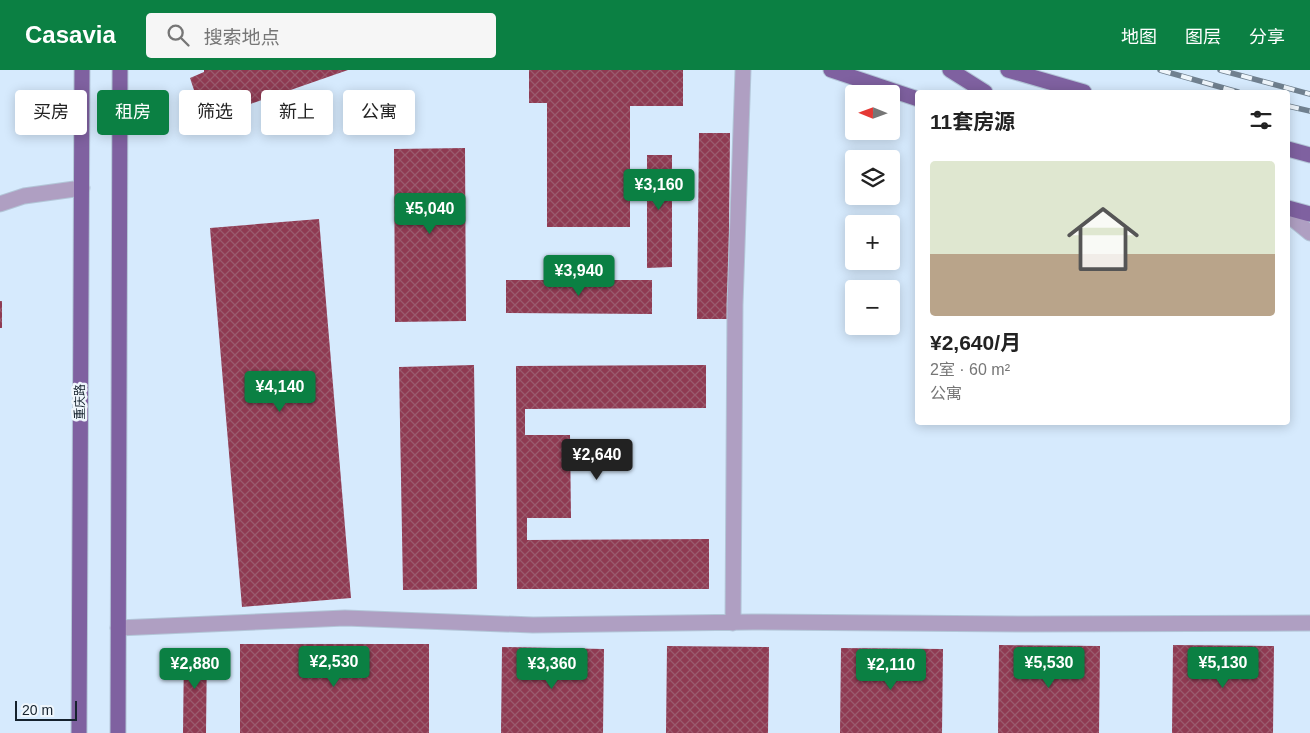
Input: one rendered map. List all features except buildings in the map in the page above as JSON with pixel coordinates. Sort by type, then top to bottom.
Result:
[{"type":"main road","name":"重庆路","points":[[78,733],[82,70]]},
{"type":"main road","points":[[118,733],[120,70]]},
{"type":"main road","points":[[832,70],[915,98]]},
{"type":"main road","points":[[950,70],[982,90]]},
{"type":"main road","points":[[1008,70],[1077,90]]},
{"type":"main road","points":[[1290,150],[1310,155]]},
{"type":"main road","points":[[1290,209],[1310,214]]},
{"type":"street","points":[[733,623],[734,305],[743,70]]},
{"type":"street","points":[[0,204],[24,196],[82,188]]},
{"type":"street","points":[[1290,217],[1310,233]]},
{"type":"street","points":[[118,628],[344,618],[533,625],[1310,623]]},
{"type":"railway","points":[[1160,70],[1231,90]]},
{"type":"railway","points":[[1220,70],[1310,94]]},
{"type":"railway","points":[[1290,106],[1310,111]]}]
